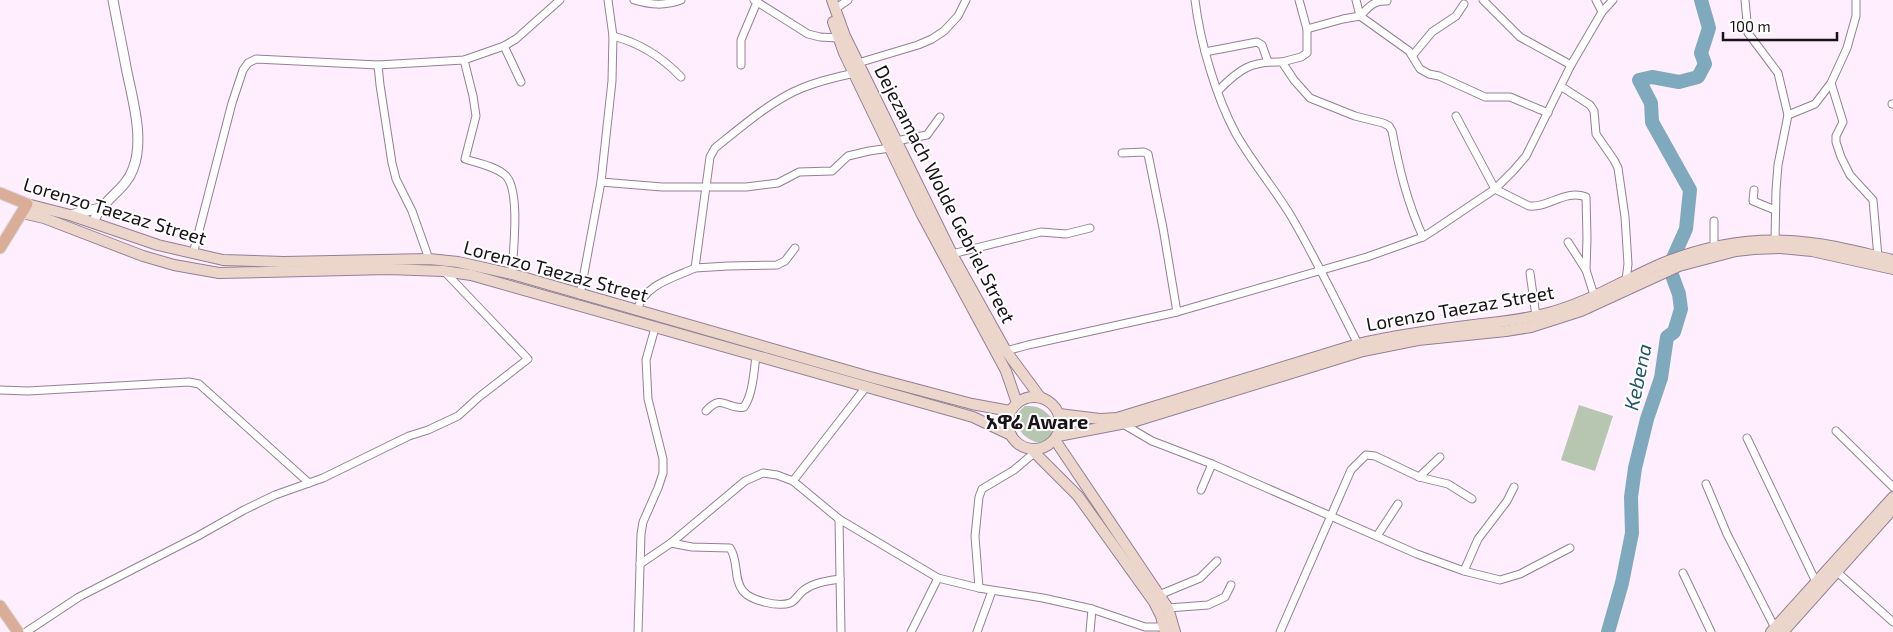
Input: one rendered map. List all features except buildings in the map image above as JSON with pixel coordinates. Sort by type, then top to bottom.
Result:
[{"type":"main road","name":"Dejezamach Wolde Gebriel Street","points":[[826,0],[838,38],[856,68],[893,145],[944,259],[1006,372],[1014,407]]},
{"type":"main road","name":"Dejezamach Wolde Gebriel Street","points":[[834,4],[856,68]]},
{"type":"main road","name":"Dejezamach Wolde Gebriel Street","points":[[893,145],[1006,351],[1040,397]]},
{"type":"main road","name":"Lorenzo Taezaz Street","points":[[0,193],[44,218],[143,256],[220,273],[388,269],[471,274],[655,328],[973,417],[1011,435]]},
{"type":"main road","name":"Lorenzo Taezaz Street","points":[[25,208],[70,216],[142,241],[193,254],[242,262],[429,259],[458,262],[512,274],[636,311],[978,405],[1014,407]]},
{"type":"main road","points":[[0,248],[25,208]]},
{"type":"main road","name":"Lorenzo Taezaz Street","points":[[1059,414],[1100,419],[1118,418],[1328,357],[1358,344],[1391,336],[1536,316],[1561,309],[1626,280],[1638,279],[1664,263],[1696,256],[1714,248],[1750,240],[1813,243],[1864,258],[1878,257],[1893,260]]},
{"type":"main road","points":[[1696,256],[1780,248],[1864,258],[1893,269]]},
{"type":"main road","points":[[1056,438],[1123,424],[1328,357],[1410,342],[1531,327],[1581,311],[1638,279]]},
{"type":"main road","points":[[692,338],[695,327]]},
{"type":"main road","points":[[1032,451],[1048,446],[1056,438],[1060,429],[1059,414],[1055,406],[1048,400],[1040,397],[1024,398],[1014,407],[1008,423],[1011,435],[1016,442],[1032,451],[1070,486],[1093,515],[1154,602],[1164,629]]},
{"type":"main road","points":[[1056,438],[1168,608],[1174,632]]},
{"type":"main road","points":[[1776,631],[1816,582],[1893,497]]},
{"type":"main road","points":[[1776,631],[1836,571],[1893,508]]},
{"type":"main road","points":[[0,606],[18,632]]},
{"type":"street","points":[[93,223],[100,208],[124,184],[133,170],[137,146],[137,121],[113,0]]},
{"type":"street","points":[[193,254],[232,103],[243,70],[248,63],[256,59],[378,65],[464,60],[504,46],[516,39],[560,0]]},
{"type":"street","points":[[580,295],[601,182],[612,81],[613,36],[608,0]]},
{"type":"street","points":[[634,0],[658,5],[670,4],[681,0]]},
{"type":"street","points":[[834,4],[848,0]]},
{"type":"street","points":[[695,268],[710,157],[715,148],[770,105],[800,88],[932,40],[944,31],[958,16],[966,0]]},
{"type":"street","points":[[1195,0],[1205,52],[1218,91],[1236,132],[1290,214],[1358,344]]},
{"type":"street","points":[[1218,91],[1242,68],[1268,62],[1282,62],[1301,57],[1307,53],[1307,30],[1299,0]]},
{"type":"street","points":[[1356,0],[1360,16],[1413,55],[1420,69],[1485,97],[1510,97],[1548,114]]},
{"type":"street","points":[[1307,30],[1360,16],[1378,0],[1387,1]]},
{"type":"street","points":[[1483,0],[1520,37],[1571,65]]},
{"type":"street","points":[[1596,0],[1602,12]]},
{"type":"street","points":[[1006,351],[1177,312],[1367,257],[1422,237],[1495,188],[1526,156],[1562,87],[1571,65],[1602,12],[1613,0]]},
{"type":"street","points":[[1745,0],[1748,33],[1778,74],[1788,115],[1778,165],[1775,240]]},
{"type":"street","points":[[1788,115],[1815,104],[1831,83],[1847,48],[1856,16],[1856,0]]},
{"type":"street","points":[[741,65],[742,40],[756,1],[808,34],[838,38]]},
{"type":"street","points":[[1413,55],[1432,32],[1456,16],[1464,4]]},
{"type":"street","points":[[613,36],[630,40],[646,48],[666,61],[681,77]]},
{"type":"street","points":[[1205,52],[1257,42],[1262,45],[1268,62]]},
{"type":"street","points":[[504,46],[521,82]]},
{"type":"street","points":[[464,60],[476,116],[465,159],[496,170],[505,175],[512,184],[515,198],[512,274]]},
{"type":"street","points":[[1282,62],[1297,85],[1310,98],[1355,116],[1388,126],[1392,131],[1398,168],[1406,198],[1422,237]]},
{"type":"street","points":[[378,65],[389,154],[396,178],[412,211],[429,259]]},
{"type":"street","points":[[1831,83],[1843,122],[1836,136],[1840,157],[1850,175],[1873,200],[1878,257]]},
{"type":"street","points":[[1562,87],[1590,104],[1594,111],[1596,134],[1618,168],[1625,217],[1628,264],[1626,280]]},
{"type":"street","points":[[1456,116],[1495,188],[1535,207],[1563,196],[1578,194],[1586,197],[1586,270]]},
{"type":"street","points":[[601,182],[662,187],[771,185],[799,172],[832,172],[848,156],[927,135],[940,117]]},
{"type":"street","points":[[1122,153],[1144,152],[1148,154],[1177,312]]},
{"type":"street","points":[[1754,190],[1753,201],[1776,210]]},
{"type":"street","points":[[70,216],[100,208]]},
{"type":"street","points":[[1714,221],[1714,248]]},
{"type":"street","points":[[952,254],[1041,232],[1066,234],[1090,228]]},
{"type":"street","points":[[1568,242],[1586,270],[1594,295]]},
{"type":"street","points":[[636,311],[643,294],[654,286],[695,268],[776,265],[785,261],[796,248]]},
{"type":"street","points":[[26,632],[79,597],[198,536],[244,510],[275,495],[322,478],[409,436],[428,430],[458,416],[528,359],[443,271]]},
{"type":"street","points":[[1530,273],[1536,316]]},
{"type":"street","points":[[638,632],[641,534],[643,522],[663,473],[663,459],[648,399],[646,360],[655,328]]},
{"type":"street","points":[[706,411],[712,404],[722,402],[738,408],[744,407],[750,391],[756,356]]},
{"type":"street","points":[[0,390],[28,391],[189,382],[199,384],[309,482]]},
{"type":"street","points":[[793,481],[866,387]]},
{"type":"street","points":[[1123,424],[1152,440],[1212,464],[1418,554],[1464,571],[1500,580],[1520,574],[1570,548]]},
{"type":"street","points":[[1836,431],[1893,487]]},
{"type":"street","points":[[1747,438],[1816,582]]},
{"type":"street","points":[[978,588],[975,536],[979,497],[982,489],[1014,470],[1032,451]]},
{"type":"street","points":[[1280,632],[1351,470],[1366,455],[1375,456],[1419,477],[1448,484],[1472,500]]},
{"type":"street","points":[[1419,477],[1440,457]]},
{"type":"street","points":[[1201,490],[1212,464]]},
{"type":"street","points":[[640,564],[671,543],[745,481],[763,474],[777,475],[793,481],[839,519],[938,578],[992,591],[1043,598],[1092,609],[1145,627],[1164,629]]},
{"type":"street","points":[[1706,484],[1727,534],[1776,631]]},
{"type":"street","points":[[1464,571],[1478,538],[1507,501],[1514,487]]},
{"type":"street","points":[[1377,536],[1398,504]]},
{"type":"street","points":[[839,519],[842,632]]},
{"type":"street","points":[[671,543],[692,547],[730,548],[734,554],[738,583],[744,593],[776,604],[788,604],[794,601],[802,591],[813,585],[840,579]]},
{"type":"street","points":[[1159,595],[1200,578],[1217,561]]},
{"type":"street","points":[[1836,571],[1893,621]]},
{"type":"street","points":[[1683,573],[1711,632]]},
{"type":"street","points":[[911,632],[938,578]]},
{"type":"street","points":[[1168,608],[1208,605],[1225,597],[1231,585]]},
{"type":"street","points":[[977,632],[992,591]]},
{"type":"street","points":[[1090,632],[1092,609]]},
{"type":"green space","points":[[1579,405],[1613,416],[1595,471],[1561,460]]},
{"type":"green space","points":[[1025,406],[1037,407],[1049,415],[1056,429],[1053,438],[1047,442],[1039,443],[1024,436],[1019,429],[1017,421],[1018,414]]},
{"type":"waterway","name":"Kebena","points":[[1608,632],[1622,583],[1632,533],[1631,497],[1635,468],[1647,419],[1661,378],[1667,337],[1674,332],[1681,309],[1679,294],[1669,267],[1686,229],[1690,190],[1652,122],[1651,103],[1639,80],[1652,77],[1679,82],[1698,77],[1705,64],[1701,53],[1709,28],[1701,0]]},
{"type":"district","name":"አዋሬ Aware","points":[[1037,422]]}]
